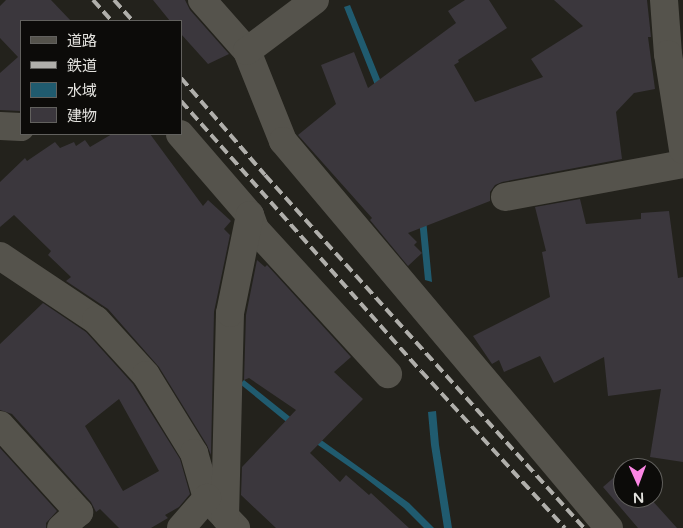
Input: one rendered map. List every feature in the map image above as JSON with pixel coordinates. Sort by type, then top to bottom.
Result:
[{"type":"street","points":[[202,0],[247,51],[283,141],[609,528]]},
{"type":"street","points":[[247,51],[315,0]]},
{"type":"street","points":[[664,0],[668,54],[683,150]]},
{"type":"street","points":[[0,126],[20,127]]},
{"type":"street","points":[[181,135],[250,215],[255,229],[388,374]]},
{"type":"street","points":[[505,197],[683,164]]},
{"type":"street","points":[[222,514],[230,313],[250,215]]},
{"type":"street","points":[[0,256],[96,320],[146,375],[194,453],[222,514]]},
{"type":"street","points":[[0,425],[79,512],[62,528]]},
{"type":"street","points":[[181,528],[222,514]]},
{"type":"water","points":[[350,5],[407,146],[426,219],[432,282],[425,280],[419,219],[400,148],[344,7]]},
{"type":"water","points":[[244,380],[299,424],[409,503],[434,528],[424,528],[404,508],[364,477],[295,429],[240,384]]},
{"type":"water","points":[[436,411],[439,445],[452,528],[444,528],[431,445],[428,412]]},
{"type":"building","points":[[6,0],[51,0],[70,20],[20,20],[20,111],[0,110],[0,73],[18,57],[0,38],[0,6]]},
{"type":"building","points":[[153,0],[185,0],[190,10],[229,54],[208,64],[182,35],[182,20],[169,20]]},
{"type":"building","points":[[465,0],[489,0],[507,28],[458,60],[459,62],[454,65],[475,102],[543,77],[531,59],[583,26],[554,0],[647,0],[651,37],[648,37],[655,89],[634,93],[616,112],[622,159],[502,182],[495,185],[490,192],[490,201],[408,233],[417,242],[414,245],[422,253],[408,266],[370,220],[372,218],[298,135],[336,104],[321,65],[354,52],[368,88],[456,23],[448,11]]},
{"type":"building","points":[[110,135],[151,135],[203,206],[208,200],[231,221],[224,229],[230,235],[214,312],[211,455],[207,445],[159,367],[108,309],[66,281],[71,277],[48,255],[51,251],[14,215],[0,227],[0,182],[25,158],[27,161],[55,142],[60,148],[74,142],[76,146],[85,140],[90,147]]},
{"type":"building","points":[[580,199],[586,224],[641,219],[641,213],[669,211],[678,278],[683,277],[683,462],[650,457],[661,389],[608,396],[604,357],[554,383],[540,356],[504,372],[499,360],[492,364],[473,336],[550,297],[542,252],[546,251],[535,207]]},
{"type":"building","points":[[257,260],[265,267],[267,265],[351,357],[334,372],[363,399],[310,453],[340,482],[346,475],[369,495],[371,493],[409,528],[276,528],[241,495],[242,467],[296,410],[249,378],[244,380],[246,315]]},
{"type":"building","points":[[43,303],[86,332],[133,384],[180,459],[190,494],[179,507],[165,515],[168,518],[151,528],[119,528],[100,509],[96,512],[91,502],[12,414],[0,410],[0,344]],"holes":[[[119,399],[159,471],[123,491],[85,426]]]},
{"type":"building","points":[[0,448],[57,511],[46,523],[46,528],[0,528]]},
{"type":"building","points":[[613,478],[613,499],[603,487]]},
{"type":"building","points":[[621,508],[659,508],[677,528],[638,528]]},
{"type":"railway","points":[[93,0],[111,20]]},
{"type":"railway","points":[[114,0],[132,20]]},
{"type":"railway","points":[[182,79],[265,175],[584,528]]},
{"type":"railway","points":[[182,102],[421,371],[565,528]]}]
